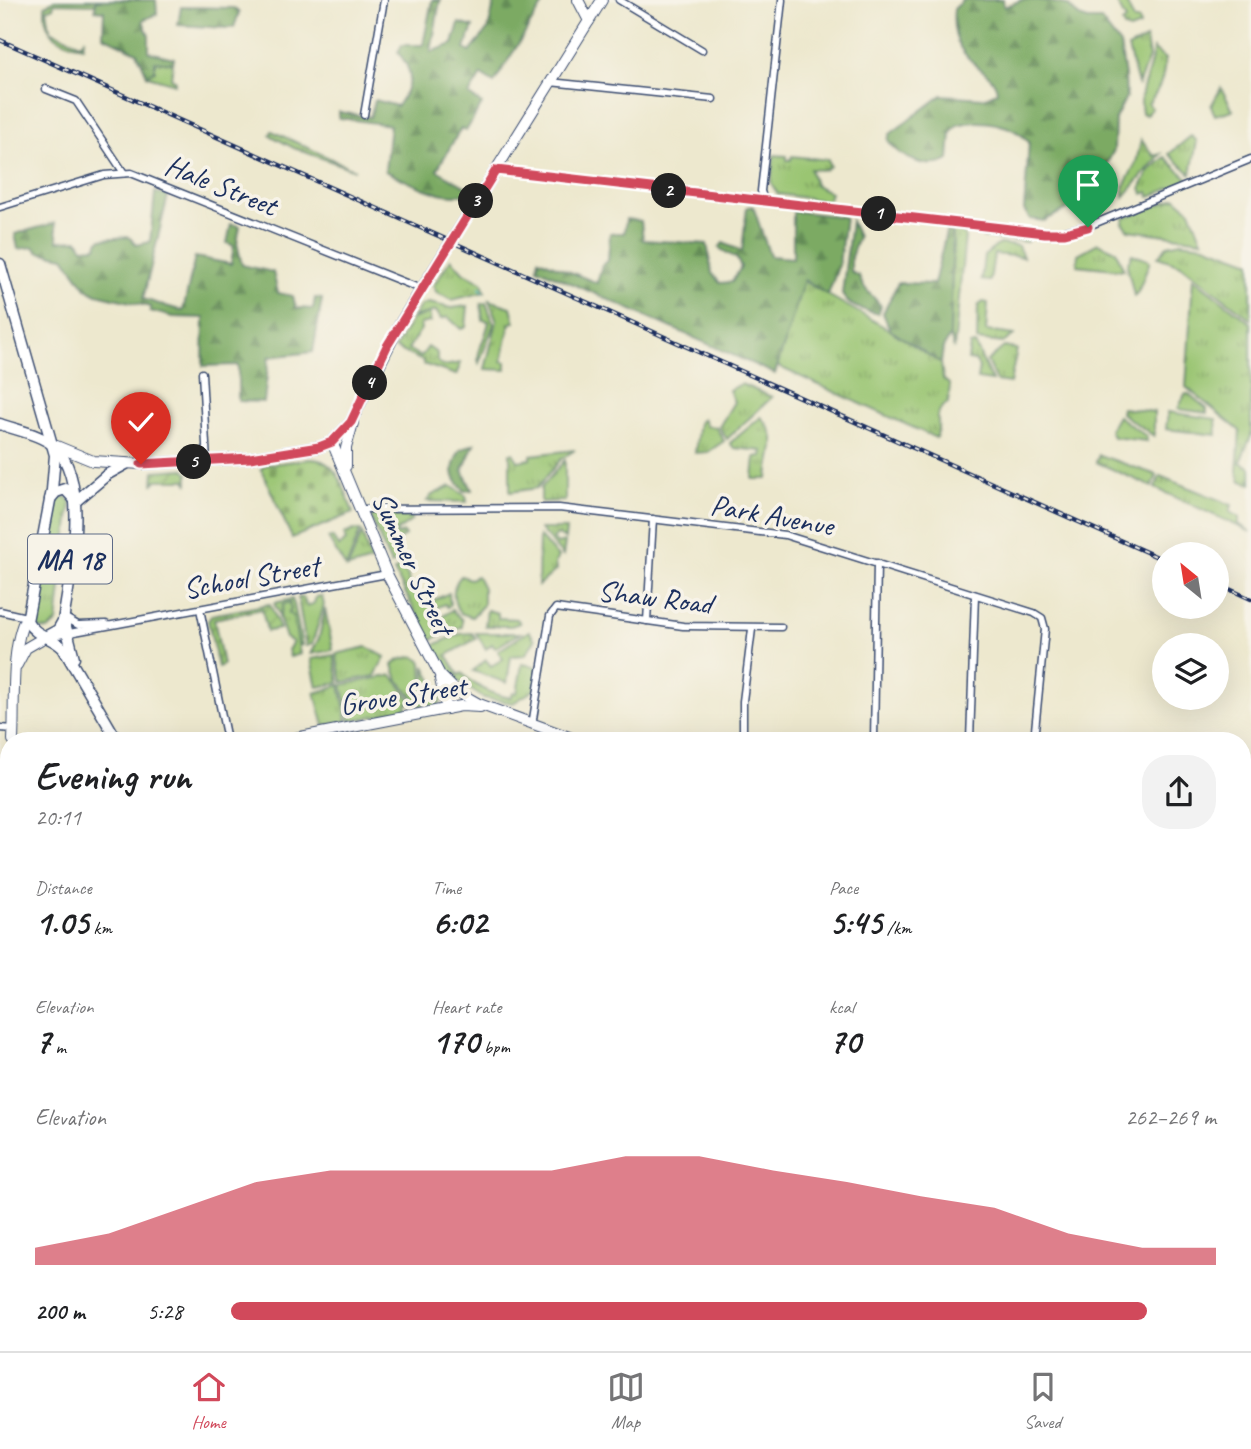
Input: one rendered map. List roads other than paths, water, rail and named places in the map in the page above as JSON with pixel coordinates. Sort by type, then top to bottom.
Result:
[{"type":"main road","points":[[578,0],[589,21]]},
{"type":"main road","points":[[0,424],[93,461],[126,464],[207,461],[306,450],[332,442],[357,411],[387,346],[599,1]]},
{"type":"main road","name":"MA 18","points":[[0,264],[39,405],[53,444],[72,474],[76,501],[64,616],[78,669]]},
{"type":"main road","name":"Summer Street","points":[[349,481],[346,448],[357,411]]},
{"type":"main road","name":"Summer Street","points":[[332,442],[387,574],[445,691],[447,709]]},
{"type":"main road","name":"MA 18","points":[[53,444],[54,474],[26,617],[36,634],[60,645],[78,669],[113,732]]},
{"type":"main road","points":[[50,499],[56,492],[65,489],[76,501],[108,474],[126,464]]},
{"type":"main road","points":[[17,665],[26,648],[58,630],[64,616]]},
{"type":"main road","points":[[14,732],[17,643],[26,617]]},
{"type":"main road","name":"Summer Street","points":[[433,666],[456,691],[488,708],[549,732]]},
{"type":"main road","name":"Grove Street","points":[[327,732],[466,706],[488,708]]},
{"type":"street","points":[[364,115],[384,0]]},
{"type":"street","points":[[619,0],[702,50]]},
{"type":"street","points":[[764,201],[761,191],[782,0]]},
{"type":"street","points":[[550,82],[713,99]]},
{"type":"street","points":[[46,89],[76,101],[124,173]]},
{"type":"street","points":[[496,170],[1059,234],[1095,224],[1251,159]]},
{"type":"street","name":"Hale Street","points":[[0,207],[104,175],[124,173],[421,289]]},
{"type":"street","points":[[202,373],[207,461]]},
{"type":"street","name":"Park Avenue","points":[[360,509],[559,509],[796,537],[1034,613],[1043,621],[1035,732]]},
{"type":"street","points":[[647,621],[653,519]]},
{"type":"street","points":[[874,732],[877,563]]},
{"type":"street","name":"School Street","points":[[45,637],[387,574]]},
{"type":"street","points":[[970,732],[975,595]]},
{"type":"street","name":"Shaw Road","points":[[532,724],[554,609],[563,608],[647,621],[752,629],[781,627]]},
{"type":"street","points":[[200,609],[225,732]]},
{"type":"street","points":[[0,611],[26,617]]},
{"type":"street","name":"School Street","points":[[64,616],[79,625],[122,623]]},
{"type":"street","points":[[743,732],[743,701],[752,629]]},
{"type":"waterway","points":[[480,288],[483,292]]},
{"type":"railway","points":[[0,40],[1152,555]]},
{"type":"railway","points":[[1229,589],[1251,599]]}]
